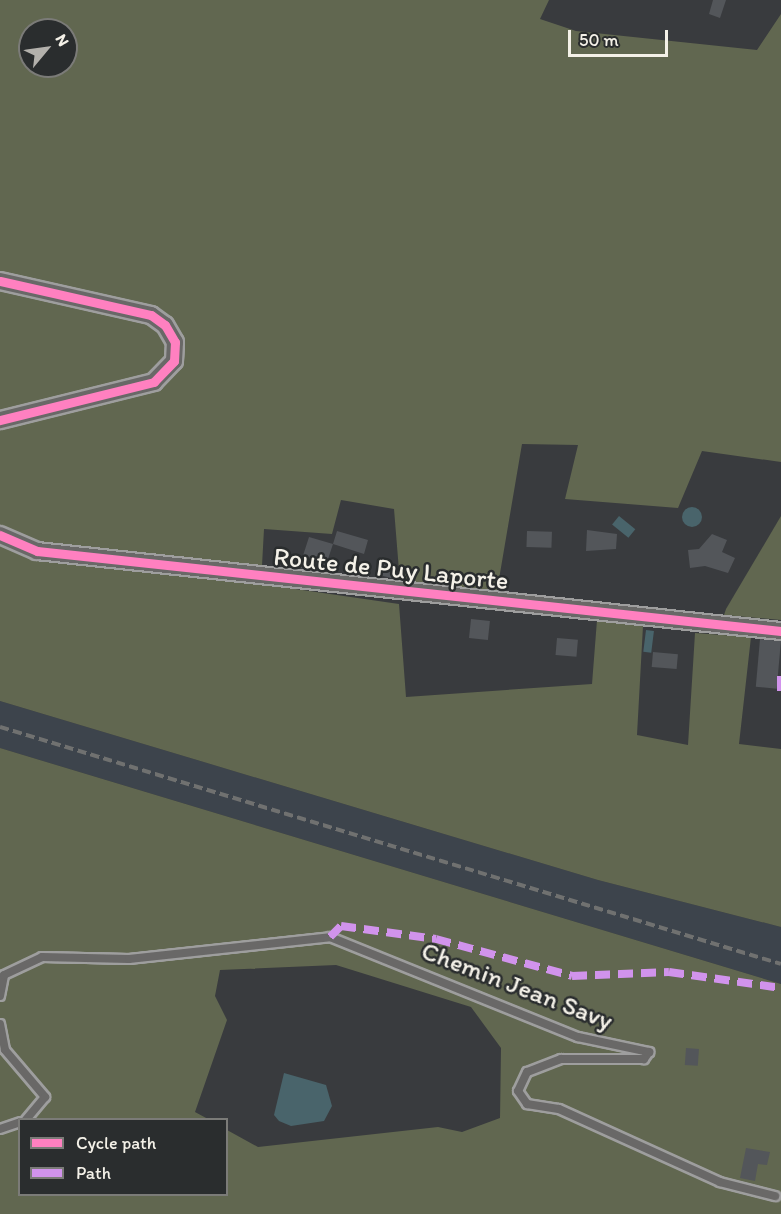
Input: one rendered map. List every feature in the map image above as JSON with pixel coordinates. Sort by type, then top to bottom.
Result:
[{"type":"street","points":[[0,281],[151,315],[165,325],[175,342],[174,361],[154,382],[0,420]]},
{"type":"street","name":"Route de Puy Laporte","points":[[0,535],[37,551],[781,631]]},
{"type":"lane","name":"Chemin Jean Savy","points":[[0,996],[4,975],[42,957],[129,959],[330,937],[578,1037],[649,1052],[644,1059],[561,1059],[526,1072],[518,1091],[528,1104],[559,1109],[650,1154],[720,1182],[776,1197]]},
{"type":"lane","points":[[0,1024],[4,1050],[45,1097],[27,1118]]},
{"type":"lane","points":[[0,1129],[18,1123]]},
{"type":"shaded area","points":[[0,701],[598,880],[781,927],[781,984],[0,748]]},
{"type":"green space","points":[[0,0],[549,0],[540,19],[576,31],[757,50],[781,14],[781,462],[702,451],[678,508],[565,499],[578,445],[522,444],[497,591],[400,583],[394,509],[341,500],[332,534],[264,529],[261,584],[399,604],[406,697],[592,684],[597,620],[643,626],[637,735],[688,745],[695,633],[751,637],[739,744],[781,749],[781,927],[598,880],[0,701]]},
{"type":"green space","points":[[781,516],[781,620],[724,615],[726,609]]},
{"type":"green space","points":[[0,748],[781,984],[781,1214],[0,1214]],"holes":[[[336,965],[471,1007],[501,1048],[500,1118],[462,1132],[438,1127],[258,1147],[228,1131],[228,1196],[18,1196],[18,1118],[206,1118],[195,1112],[227,1020],[215,996],[220,970]]]},
{"type":"water","points":[[692,507],[699,510],[702,517],[699,524],[692,527],[685,524],[682,517],[685,510]]},
{"type":"water","points":[[619,516],[635,529],[628,538],[612,525]]},
{"type":"water","points":[[646,630],[654,631],[651,653],[643,652]]},
{"type":"water","points":[[284,1073],[326,1085],[332,1106],[324,1121],[291,1126],[279,1121],[274,1115]]},
{"type":"building","points":[[713,0],[726,0],[720,18],[709,14]]},
{"type":"building","points":[[587,530],[617,534],[616,549],[586,551]]},
{"type":"building","points":[[337,531],[368,540],[364,554],[333,544]]},
{"type":"building","points":[[527,531],[552,532],[551,548],[526,547]]},
{"type":"building","points":[[712,534],[727,540],[722,552],[735,558],[728,573],[705,566],[690,568],[688,550],[699,549]]},
{"type":"building","points":[[309,537],[333,544],[324,571],[299,568]]},
{"type":"building","points":[[381,563],[401,568],[398,580],[378,575]]},
{"type":"building","points":[[471,619],[490,621],[488,640],[469,638]]},
{"type":"building","points":[[557,638],[578,640],[576,657],[556,655]]},
{"type":"building","points":[[760,639],[781,641],[777,689],[756,687]]},
{"type":"building","points":[[653,652],[678,654],[677,669],[652,667]]},
{"type":"building","points":[[686,1048],[699,1049],[698,1066],[685,1065]]},
{"type":"building","points":[[746,1148],[770,1152],[767,1165],[758,1164],[755,1181],[740,1178]]},
{"type":"railway","points":[[0,727],[781,964]]},
{"type":"marked path","points":[[781,676],[781,692]]},
{"type":"marked path","points":[[330,937],[341,926],[436,939],[572,976],[669,972],[781,988]]},
{"type":"cycle path","points":[[0,281],[151,315],[165,325],[175,342],[174,361],[154,382],[0,420]]},
{"type":"cycle path","points":[[0,535],[37,551],[781,631]]}]
